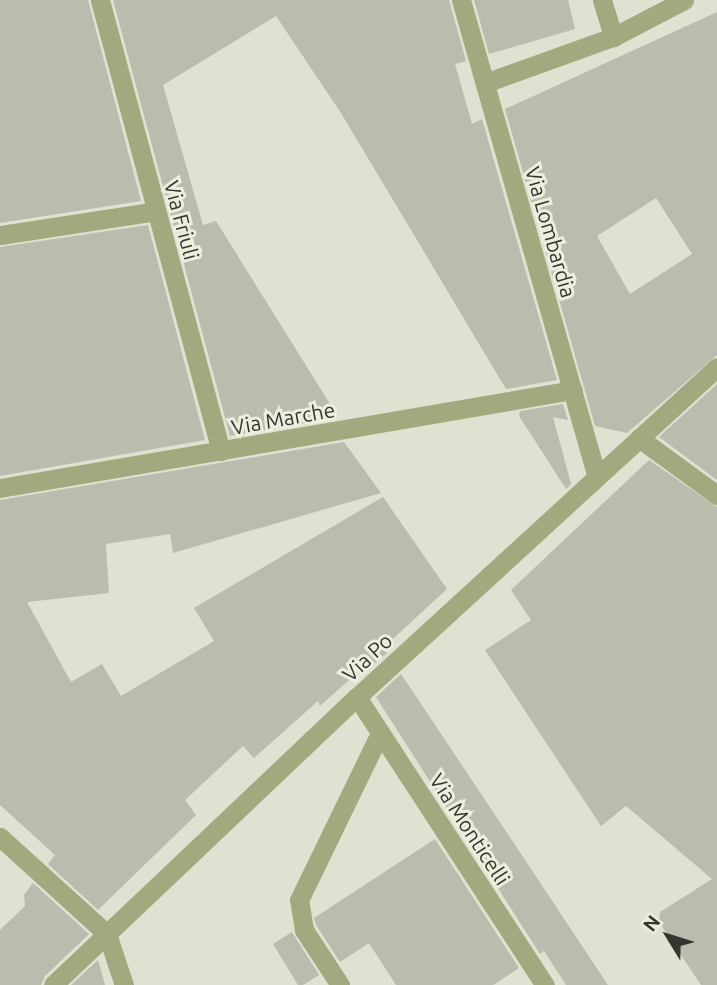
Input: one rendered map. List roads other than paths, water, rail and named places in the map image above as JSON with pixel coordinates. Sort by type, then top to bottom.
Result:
[{"type":"street","name":"Via Friuli","points":[[100,0],[221,451]]},
{"type":"street","name":"Via Lombardia","points":[[461,0],[597,477]]},
{"type":"street","points":[[602,0],[612,37]]},
{"type":"street","points":[[485,83],[612,37],[684,0]]},
{"type":"street","points":[[0,235],[156,211]]},
{"type":"street","name":"Via Po","points":[[53,985],[357,697],[717,367]]},
{"type":"street","name":"Via Marche","points":[[0,488],[573,390]]},
{"type":"street","points":[[639,438],[717,495]]},
{"type":"street","name":"Via Monticelli","points":[[357,697],[545,985]]},
{"type":"street","points":[[340,985],[304,930],[298,915],[299,900],[380,733]]},
{"type":"street","points":[[0,837],[107,934],[124,985]]}]
